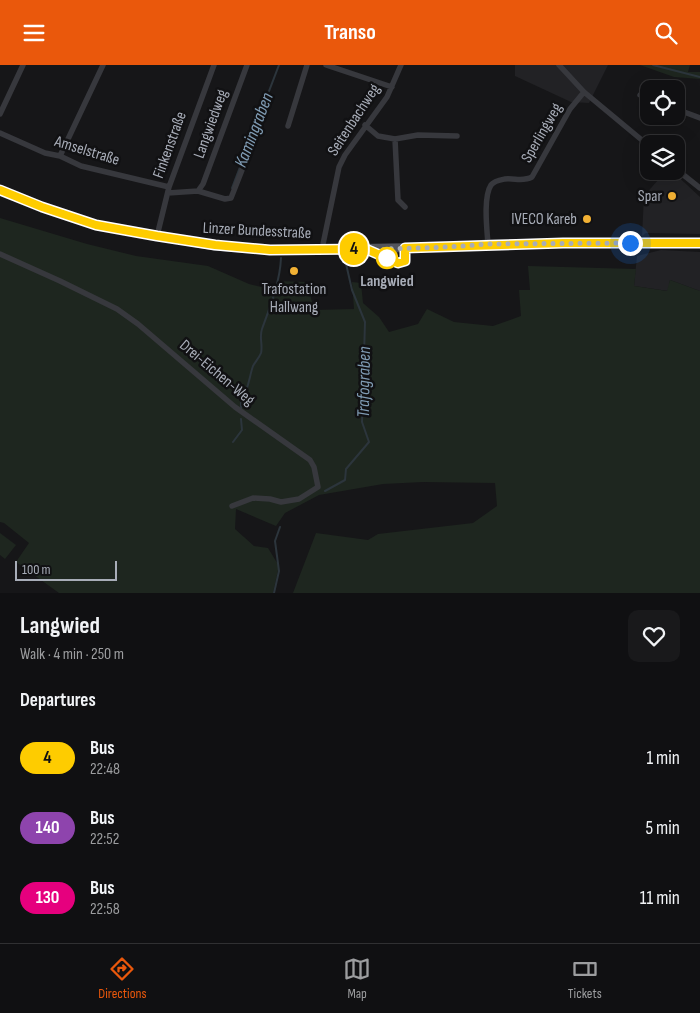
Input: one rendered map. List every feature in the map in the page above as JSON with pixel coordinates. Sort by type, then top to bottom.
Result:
[{"type":"main road","name":"Linzer Bundesstraße","points":[[0,190],[42,207],[96,225],[215,245],[252,249],[449,247],[488,244],[700,243]]},
{"type":"street","points":[[0,113],[23,65]]},
{"type":"street","points":[[60,156],[103,65]]},
{"type":"street","name":"Finkenstraße","points":[[157,236],[168,190],[214,65]]},
{"type":"street","name":"Langwiedweg","points":[[198,191],[203,184],[247,65]]},
{"type":"street","points":[[288,126],[307,65]]},
{"type":"street","points":[[327,65],[392,87]]},
{"type":"street","name":"Seitenbachweg","points":[[322,249],[339,167],[365,125],[387,97],[401,65]]},
{"type":"street","points":[[559,65],[584,92],[640,139]]},
{"type":"street","name":"Sperlingweg","points":[[488,244],[487,206],[488,192],[491,184],[506,179],[526,180],[532,177],[570,109],[584,92]]},
{"type":"street","points":[[685,112],[700,118]]},
{"type":"street","points":[[365,125],[378,136],[395,139],[418,135],[456,136]]},
{"type":"street","name":"Amselstraße","points":[[0,133],[45,153],[60,156],[81,167],[168,190]]},
{"type":"street","points":[[395,139],[398,199],[405,207]]},
{"type":"street","points":[[168,190],[198,191],[225,199],[231,198],[253,141]]},
{"type":"street","points":[[685,176],[700,188]]},
{"type":"street","name":"Drei-Eichen-Weg","points":[[0,254],[117,309],[138,324],[235,407],[310,460],[314,467],[318,487],[299,499],[282,502],[253,498],[232,506]]},
{"type":"shaded area","points":[[515,65],[608,65],[589,103],[571,102],[515,76]]},
{"type":"shaded area","points":[[640,65],[690,65],[688,72],[700,72],[700,79],[674,77]]},
{"type":"shaded area","points":[[658,180],[682,180],[700,197],[700,234],[646,233],[642,236],[644,196]]},
{"type":"shaded area","points":[[0,218],[87,244],[136,256],[208,266],[249,284],[274,290],[277,281],[307,282],[314,310],[354,309],[352,282],[361,283],[363,303],[379,317],[389,332],[418,324],[427,309],[454,322],[493,326],[521,316],[519,290],[530,290],[528,266],[636,269],[634,286],[667,291],[670,280],[700,291],[700,593],[293,593],[316,533],[368,540],[378,534],[473,523],[497,506],[495,483],[423,482],[383,484],[319,495],[285,513],[276,526],[236,509],[235,529],[254,546],[268,548],[279,566],[273,593],[59,593],[16,562],[29,543],[4,523],[0,522]]},
{"type":"shaded area","points":[[661,250],[700,252],[700,291],[670,280],[668,291],[634,286],[637,256]]},
{"type":"shaded area","points":[[0,533],[16,545],[5,559],[0,555]]},
{"type":"waterway","name":"Kamingraben","points":[[232,188],[279,65]]},
{"type":"waterway","points":[[653,65],[700,77]]},
{"type":"waterway","name":"Trafograben","points":[[325,491],[345,480],[346,469],[369,442],[362,422],[365,322],[352,290],[344,255]]},
{"type":"waterway","name":"Kamingraben","points":[[241,408],[241,399],[247,388],[253,366],[261,353],[261,332],[277,285],[281,258]]},
{"type":"waterway","points":[[233,442],[242,430],[241,419]]},
{"type":"waterway","name":"Trafograben","points":[[274,593],[279,571],[275,541],[280,527]]},
{"type":"bus line","name":"4","points":[[0,190],[42,207],[96,225],[215,245],[270,250],[366,249],[398,263],[405,261],[405,248],[488,244],[700,243]]},
{"type":"place","name":"Spar","points":[[672,196]]},
{"type":"place","name":"IVECO Kareb","points":[[587,219]]},
{"type":"place","name":"Langwied","points":[[387,258]]},
{"type":"place","name":"Trafostation Hallwang","points":[[294,271]]},
{"type":"route","points":[[387,258],[383,249],[488,244],[630,243]]}]
